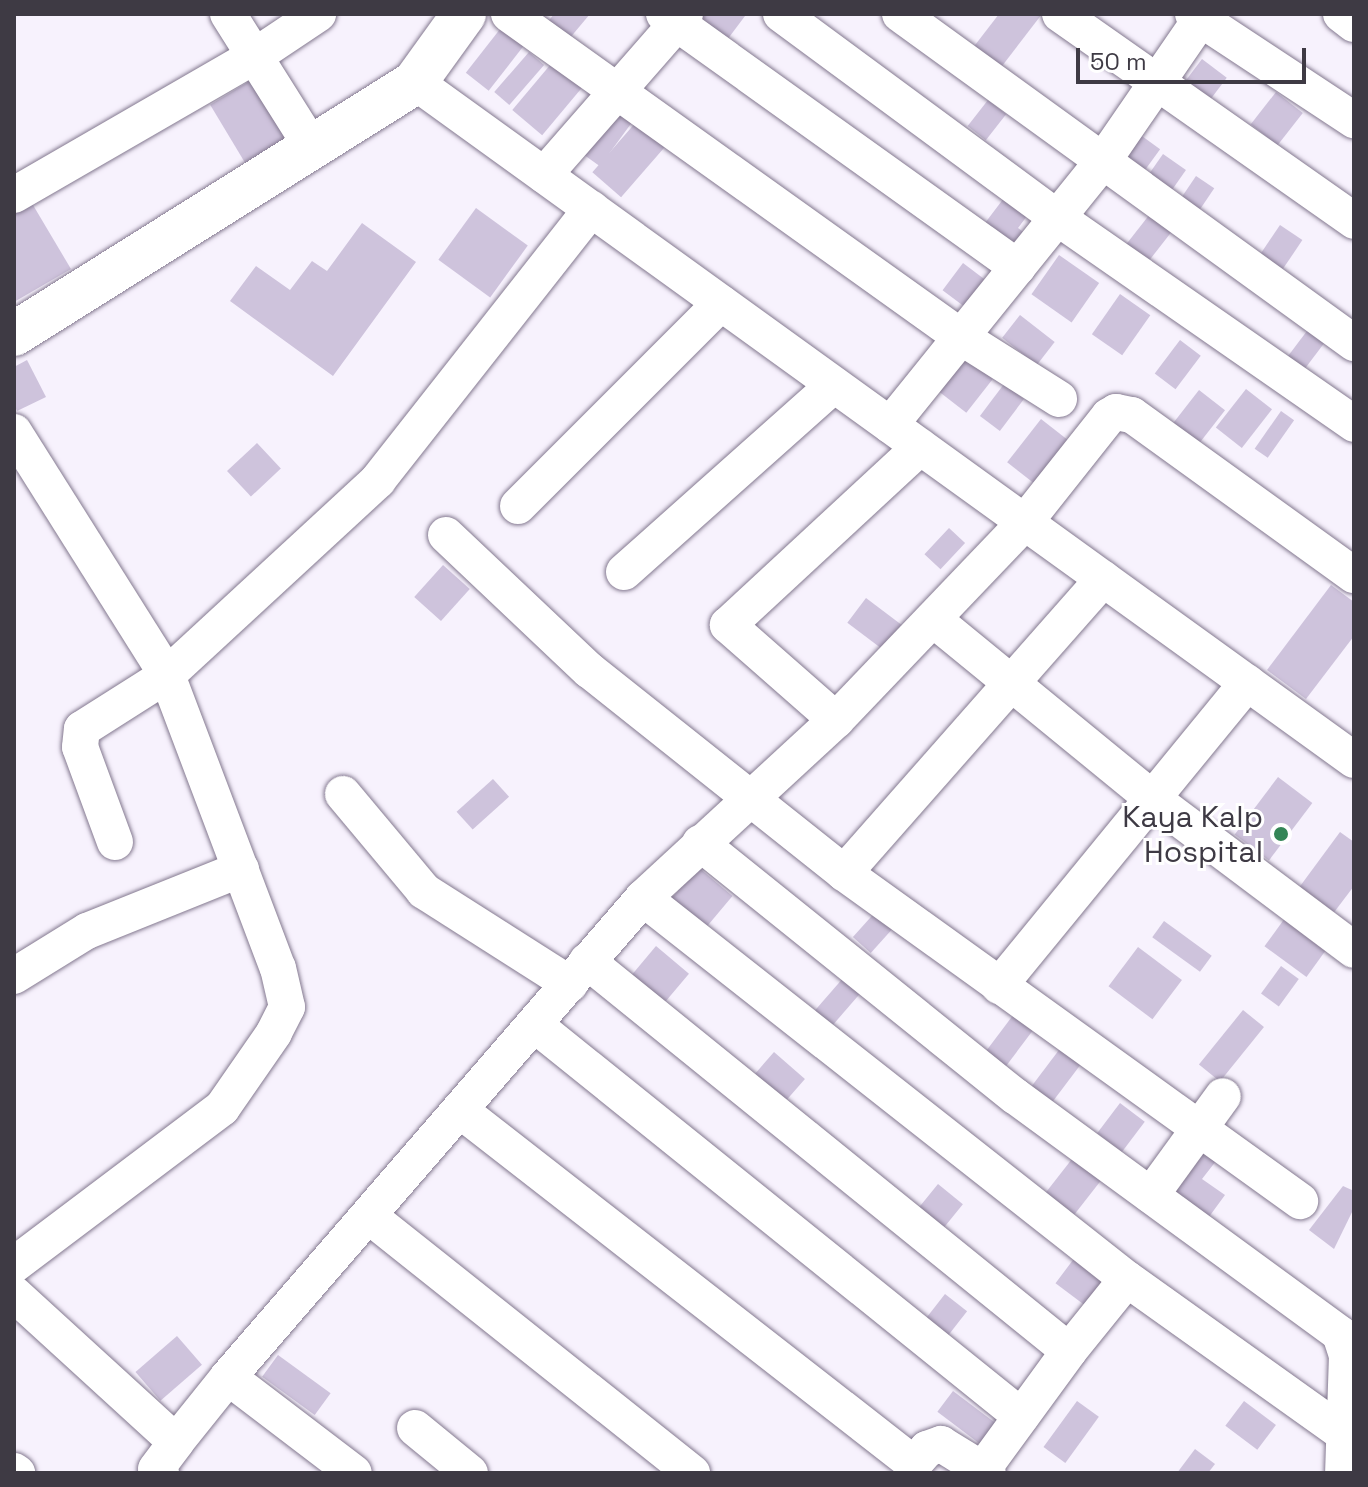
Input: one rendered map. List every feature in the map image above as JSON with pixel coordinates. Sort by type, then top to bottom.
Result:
[{"type":"street","points":[[228,14],[311,146]]},
{"type":"street","points":[[14,195],[255,56],[318,14]]},
{"type":"street","points":[[14,334],[415,82],[464,14]]},
{"type":"street","points":[[509,14],[961,337],[1059,399]]},
{"type":"street","points":[[781,14],[1058,218],[1354,424]]},
{"type":"street","points":[[900,14],[1354,343]]},
{"type":"street","points":[[1060,14],[1354,221]]},
{"type":"street","points":[[1341,14],[1354,24]]},
{"type":"street","points":[[544,175],[616,92],[675,17],[1018,267]]},
{"type":"street","points":[[890,425],[1103,161],[1157,82],[1214,21],[1354,120]]},
{"type":"street","points":[[415,82],[1354,760]]},
{"type":"street","points":[[115,842],[80,747],[80,736],[88,723],[167,675],[378,480],[591,209]]},
{"type":"street","points":[[518,506],[721,303]]},
{"type":"street","points":[[624,572],[834,385]]},
{"type":"street","points":[[14,1294],[161,1464],[228,1377],[643,898],[836,720],[1025,522],[1109,416],[1125,411],[1354,575]]},
{"type":"street","points":[[14,432],[167,675],[287,998],[282,1020],[222,1108],[14,1265]]},
{"type":"street","points":[[836,720],[728,625],[920,447]]},
{"type":"street","points":[[446,535],[589,670],[844,873],[1300,1201]]},
{"type":"street","points":[[844,873],[1103,579]]},
{"type":"street","points":[[933,619],[1153,799],[1354,950]]},
{"type":"street","points":[[999,986],[1247,683]]},
{"type":"street","points":[[343,794],[424,891],[578,973],[1069,1351]]},
{"type":"street","points":[[700,843],[1015,1096],[1335,1330],[1347,1355],[1327,1421],[1343,1473]]},
{"type":"street","points":[[14,976],[87,931],[241,869]]},
{"type":"street","points":[[643,898],[1127,1279],[1327,1421]]},
{"type":"street","points":[[535,1025],[1021,1416]]},
{"type":"street","points":[[1151,1195],[1223,1096]]},
{"type":"street","points":[[461,1111],[911,1469],[927,1449],[941,1444],[986,1471],[1021,1416],[1127,1279]]},
{"type":"street","points":[[369,1216],[692,1473]]},
{"type":"street","points":[[228,1377],[354,1473]]},
{"type":"street","points":[[415,1428],[470,1473]]},
{"type":"building","points":[[554,14],[590,14],[564,45],[543,28]]},
{"type":"building","points":[[704,14],[745,16],[721,48],[693,28]]},
{"type":"building","points":[[999,14],[1042,14],[999,70],[972,49]]},
{"type":"building","points":[[504,24],[527,42],[489,91],[466,73]]},
{"type":"building","points":[[529,52],[544,65],[509,105],[494,92]]},
{"type":"building","points":[[556,58],[586,83],[542,135],[512,110]]},
{"type":"building","points":[[1202,59],[1227,78],[1208,102],[1183,84]]},
{"type":"building","points":[[253,79],[292,143],[249,169],[210,105]]},
{"type":"building","points":[[1276,92],[1303,113],[1278,145],[1251,124]]},
{"type":"building","points":[[988,100],[1006,114],[986,140],[968,126]]},
{"type":"building","points":[[621,105],[636,116],[600,166],[585,155]]},
{"type":"building","points":[[637,121],[666,146],[621,197],[592,172]]},
{"type":"building","points":[[1135,131],[1160,149],[1141,176],[1116,158]]},
{"type":"building","points":[[1163,154],[1186,170],[1168,196],[1145,180]]},
{"type":"building","points":[[1196,176],[1214,188],[1196,215],[1178,203]]},
{"type":"building","points":[[1004,198],[1027,216],[1018,228],[1030,237],[1018,254],[982,227]]},
{"type":"building","points":[[30,200],[71,269],[14,302],[14,209]]},
{"type":"building","points":[[1157,205],[1179,222],[1142,270],[1119,253]]},
{"type":"building","points":[[476,208],[528,246],[490,297],[438,260]]},
{"type":"building","points":[[362,223],[416,262],[333,376],[230,301],[256,266],[290,290],[312,261],[327,271]]},
{"type":"building","points":[[1280,225],[1302,240],[1283,269],[1260,254]]},
{"type":"building","points":[[1059,255],[1099,283],[1072,322],[1031,294]]},
{"type":"building","points":[[963,263],[988,282],[967,309],[943,290]]},
{"type":"building","points":[[1120,294],[1150,315],[1122,355],[1092,334]]},
{"type":"building","points":[[1020,315],[1055,342],[1037,365],[1002,338]]},
{"type":"building","points":[[1316,319],[1333,332],[1298,378],[1281,365]]},
{"type":"building","points":[[1180,340],[1201,356],[1175,389],[1155,374]]},
{"type":"building","points":[[966,358],[993,379],[966,413],[940,392]]},
{"type":"building","points":[[27,360],[46,397],[17,411],[14,405],[14,367]]},
{"type":"building","points":[[1004,384],[1024,399],[1000,431],[980,416]]},
{"type":"building","points":[[1246,389],[1272,409],[1242,448],[1216,428]]},
{"type":"building","points":[[1199,390],[1225,410],[1198,445],[1172,425]]},
{"type":"building","points":[[1281,411],[1294,420],[1268,458],[1255,449]]},
{"type":"building","points":[[1041,419],[1073,444],[1039,488],[1007,462]]},
{"type":"building","points":[[257,443],[281,469],[251,497],[227,471]]},
{"type":"building","points":[[949,528],[965,543],[941,569],[924,554]]},
{"type":"building","points":[[443,565],[470,589],[441,621],[414,597]]},
{"type":"building","points":[[1331,585],[1354,602],[1354,636],[1306,699],[1267,670]]},
{"type":"building","points":[[866,598],[911,632],[892,656],[847,623]]},
{"type":"building","points":[[1278,777],[1312,803],[1269,860],[1235,835]]},
{"type":"building","points":[[493,779],[509,797],[473,830],[457,812]]},
{"type":"building","points":[[1340,832],[1354,842],[1354,886],[1332,915],[1298,889]]},
{"type":"building","points":[[698,867],[732,896],[702,933],[667,904]]},
{"type":"building","points":[[879,908],[897,924],[871,953],[853,937]]},
{"type":"building","points":[[1285,918],[1327,949],[1306,977],[1264,946]]},
{"type":"building","points":[[1164,921],[1212,956],[1200,972],[1152,937]]},
{"type":"building","points":[[656,946],[689,974],[662,1006],[629,978]]},
{"type":"building","points":[[1138,947],[1182,980],[1152,1019],[1109,986]]},
{"type":"building","points":[[1281,966],[1299,979],[1279,1006],[1261,994]]},
{"type":"building","points":[[851,969],[868,984],[826,1032],[809,1017]]},
{"type":"building","points":[[1020,1006],[1040,1021],[997,1078],[977,1063]]},
{"type":"building","points":[[1243,1010],[1264,1027],[1220,1081],[1199,1064]]},
{"type":"building","points":[[1068,1038],[1089,1054],[1048,1108],[1027,1092]]},
{"type":"building","points":[[774,1052],[805,1079],[779,1109],[748,1082]]},
{"type":"building","points":[[1120,1103],[1145,1122],[1122,1152],[1097,1133]]},
{"type":"building","points":[[1200,1149],[1216,1161],[1202,1179],[1225,1195],[1203,1225],[1165,1196]]},
{"type":"building","points":[[1079,1150],[1107,1172],[1067,1223],[1039,1201]]},
{"type":"building","points":[[938,1184],[963,1204],[938,1234],[913,1214]]},
{"type":"building","points":[[1343,1186],[1354,1191],[1354,1208],[1334,1249],[1309,1230]]},
{"type":"building","points":[[1079,1252],[1115,1279],[1091,1310],[1056,1283]]},
{"type":"building","points":[[945,1294],[967,1311],[946,1338],[924,1321]]},
{"type":"building","points":[[177,1336],[202,1365],[160,1401],[135,1372]]},
{"type":"building","points":[[278,1355],[331,1393],[315,1415],[262,1377]]},
{"type":"building","points":[[953,1391],[1003,1429],[988,1450],[937,1412]]},
{"type":"building","points":[[1077,1401],[1099,1417],[1065,1463],[1043,1447]]},
{"type":"building","points":[[1244,1401],[1276,1425],[1257,1450],[1225,1426]]},
{"type":"building","points":[[1195,1449],[1215,1464],[1208,1473],[1177,1473]]},
{"type":"place","name":"Kaya Kalp Hospital","points":[[1281,834]]}]
